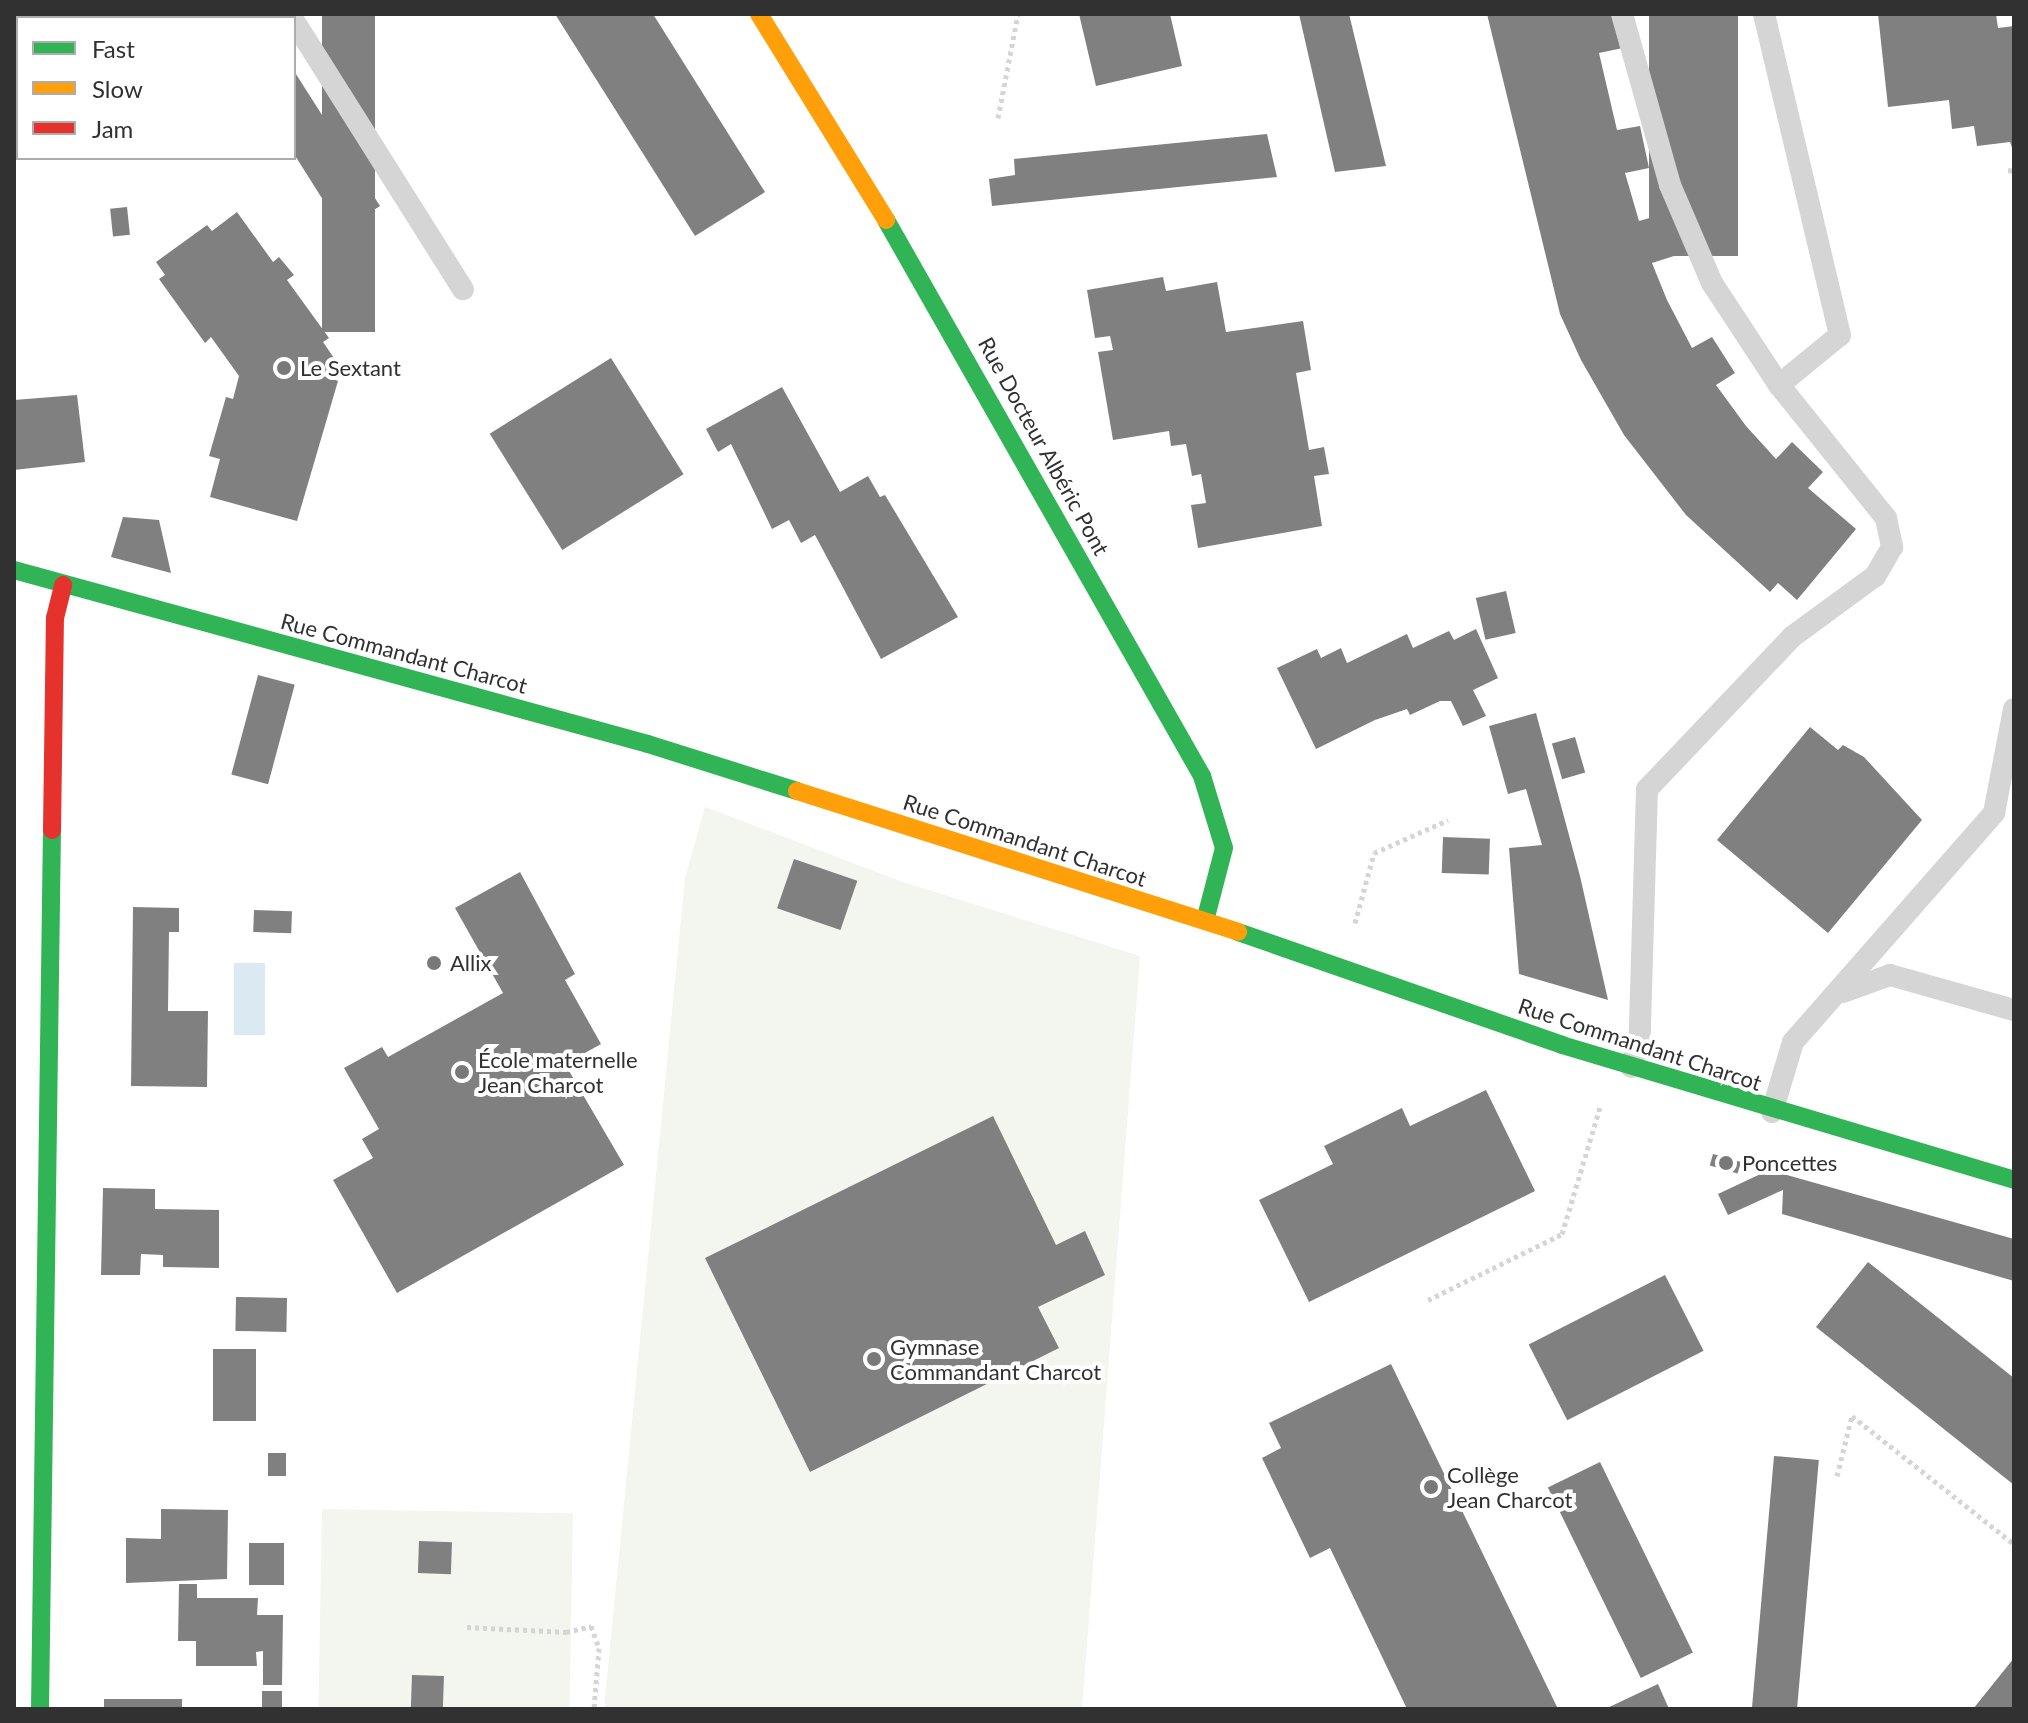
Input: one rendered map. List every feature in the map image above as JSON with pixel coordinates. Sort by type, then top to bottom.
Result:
[{"type":"street","name":"Rue Docteur Albéric Pont","points":[[759,14],[923,280],[1202,776],[1224,848],[1205,921]]},
{"type":"street","name":"Rue Commandant Charcot","points":[[14,570],[648,744],[1205,921],[1631,1067],[1772,1112],[2014,1180]]},
{"type":"street","points":[[40,1709],[55,618],[63,585]]},
{"type":"lane","points":[[1622,14],[1670,185],[1712,283],[1779,385],[1886,518],[1892,547],[1875,576],[1792,637],[1647,789],[1640,1032],[1631,1067]]},
{"type":"lane","points":[[1764,14],[1840,335],[1779,385]]},
{"type":"lane","points":[[296,24],[463,289]]},
{"type":"lane","points":[[1772,1112],[1793,1042],[1840,993],[1994,813],[2014,709]]},
{"type":"lane","points":[[1840,993],[1890,975],[2014,1010]]},
{"type":"path","points":[[998,118],[1018,14]]},
{"type":"path","points":[[1354,924],[1374,853],[1448,820]]},
{"type":"path","points":[[1428,1300],[1562,1234],[1600,1106]]},
{"type":"path","points":[[1837,1476],[1852,1416],[2014,1544]]},
{"type":"path","points":[[467,1627],[566,1632],[591,1626],[599,1648],[594,1709]]},
{"type":"shaded area","name":"Gymnase Commandant Charcot","points":[[705,807],[903,882],[1140,956],[1082,1709],[604,1709],[685,878]]},
{"type":"shaded area","points":[[234,963],[265,963],[265,1035],[234,1035]]},
{"type":"shaded area","points":[[322,1509],[573,1513],[570,1709],[319,1709]]},
{"type":"building","points":[[205,14],[257,14],[257,16]]},
{"type":"building","points":[[322,14],[375,14],[375,332],[322,332]]},
{"type":"building","points":[[555,14],[653,14],[765,192],[695,236]]},
{"type":"building","points":[[1079,14],[1170,14],[1182,66],[1096,86]]},
{"type":"building","points":[[1299,14],[1349,14],[1386,166],[1335,172]]},
{"type":"building","points":[[1487,14],[1615,14],[1623,48],[1599,53],[1617,130],[1640,126],[1649,168],[1625,173],[1639,221],[1660,215],[1674,256],[1652,263],[1667,300],[1692,348],[1712,337],[1735,373],[1716,385],[1746,426],[1776,459],[1792,442],[1823,472],[1808,488],[1856,529],[1797,600],[1778,583],[1770,592],[1686,515],[1624,435],[1581,360],[1560,314]]},
{"type":"building","points":[[1649,14],[1738,14],[1738,256],[1649,256]]},
{"type":"building","points":[[1878,14],[1996,14],[1998,28],[2014,26],[2014,153],[2010,142],[1977,146],[1974,126],[1952,129],[1949,100],[1888,107]]},
{"type":"building","points":[[296,74],[380,206],[342,230],[296,157]]},
{"type":"building","points":[[1267,134],[1277,177],[992,206],[989,179],[1015,175],[1014,159]]},
{"type":"building","points":[[127,207],[130,235],[113,237],[110,209]]},
{"type":"building","name":"Le Sextant","points":[[237,212],[273,262],[279,257],[294,275],[287,280],[329,338],[323,342],[336,361],[331,378],[338,381],[297,521],[210,497],[220,459],[209,456],[226,397],[233,399],[239,376],[211,337],[205,343],[159,279],[165,275],[156,262],[207,225],[212,231]]},
{"type":"building","points":[[1163,277],[1166,291],[1217,282],[1226,332],[1303,321],[1311,370],[1296,373],[1309,450],[1324,447],[1329,474],[1314,476],[1322,526],[1198,548],[1191,505],[1206,503],[1201,474],[1192,476],[1186,444],[1171,446],[1169,431],[1113,440],[1098,352],[1113,350],[1110,336],[1095,338],[1087,290]]},
{"type":"building","points":[[611,358],[684,474],[562,550],[490,434]]},
{"type":"building","points":[[782,387],[840,492],[868,476],[880,497],[885,495],[958,617],[881,659],[815,535],[801,543],[789,520],[772,529],[731,444],[718,452],[706,429]]},
{"type":"building","points":[[77,395],[85,462],[14,470],[14,400]]},
{"type":"building","points":[[123,517],[159,520],[171,573],[111,557]]},
{"type":"building","points":[[1506,591],[1516,633],[1485,640],[1476,598]]},
{"type":"building","points":[[1476,629],[1498,678],[1473,690],[1486,716],[1463,726],[1451,701],[1440,701],[1410,715],[1407,709],[1375,720],[1316,749],[1277,668],[1317,649],[1321,658],[1341,648],[1347,663],[1407,634],[1413,648],[1449,631],[1454,640]]},
{"type":"building","points":[[258,675],[295,685],[268,784],[231,774]]},
{"type":"building","points":[[1536,713],[1580,876],[1608,1000],[1519,974],[1509,848],[1542,845],[1526,789],[1508,794],[1489,726]]},
{"type":"building","points":[[1810,727],[1838,750],[1843,745],[1864,757],[1922,820],[1828,933],[1717,840]]},
{"type":"building","points":[[1575,737],[1585,773],[1562,779],[1552,744]]},
{"type":"building","points":[[1443,837],[1490,839],[1489,875],[1442,873]]},
{"type":"building","points":[[794,859],[857,881],[840,930],[777,908]]},
{"type":"building","points":[[520,872],[575,974],[565,980],[601,1044],[565,1064],[624,1165],[397,1293],[333,1180],[373,1158],[362,1139],[379,1129],[344,1068],[382,1047],[388,1057],[503,993],[455,908]]},
{"type":"building","points":[[133,907],[179,908],[179,932],[169,932],[168,1011],[208,1011],[207,1087],[131,1086]]},
{"type":"building","points":[[254,910],[292,911],[291,933],[253,932]]},
{"type":"building","points":[[1486,1090],[1535,1191],[1309,1302],[1259,1200],[1333,1164],[1324,1146],[1402,1108],[1410,1126]]},
{"type":"building","points":[[993,1116],[1056,1245],[1085,1231],[1105,1275],[1038,1307],[1059,1348],[810,1472],[705,1258]]},
{"type":"building","points":[[1713,1154],[1741,1162],[1738,1174],[1710,1166]]},
{"type":"building","points":[[1769,1170],[2014,1239],[2014,1281],[1782,1214],[1783,1190],[1728,1215],[1718,1194]]},
{"type":"building","points":[[103,1188],[155,1189],[155,1209],[219,1210],[219,1268],[163,1267],[163,1255],[141,1254],[140,1275],[101,1275]]},
{"type":"building","points":[[1868,1262],[2014,1378],[2014,1485],[1816,1327]]},
{"type":"building","points":[[1665,1275],[1704,1351],[1567,1420],[1529,1344]]},
{"type":"building","points":[[236,1297],[287,1298],[286,1332],[235,1331]]},
{"type":"building","points":[[213,1349],[256,1349],[256,1421],[213,1421]]},
{"type":"building","points":[[1391,1364],[1558,1709],[1407,1709],[1330,1548],[1310,1558],[1262,1458],[1281,1448],[1269,1423]]},
{"type":"building","points":[[268,1453],[286,1453],[286,1476],[268,1476]]},
{"type":"building","points":[[1774,1456],[1819,1460],[1797,1709],[1752,1709]]},
{"type":"building","points":[[1600,1462],[1693,1653],[1641,1678],[1548,1487]]},
{"type":"building","points":[[161,1509],[228,1510],[227,1579],[126,1583],[126,1538],[161,1539]]},
{"type":"building","points":[[419,1541],[452,1542],[451,1574],[418,1573]]},
{"type":"building","points":[[249,1543],[284,1543],[284,1585],[249,1585]]},
{"type":"building","points":[[179,1584],[197,1584],[197,1598],[258,1598],[257,1615],[283,1615],[282,1685],[263,1685],[263,1651],[256,1652],[257,1666],[196,1666],[196,1641],[178,1641]]},
{"type":"building","points":[[2014,1658],[2014,1709],[1973,1709]]},
{"type":"building","points":[[412,1675],[444,1676],[443,1709],[411,1708]]},
{"type":"building","points":[[1658,1684],[1669,1709],[1605,1709]]},
{"type":"building","points":[[262,1691],[282,1691],[282,1709],[262,1709]]},
{"type":"building","points":[[104,1699],[182,1699],[182,1709],[104,1709]]},
{"type":"traffic: fast","points":[[886,220],[1202,776],[1224,848],[1205,921]]},
{"type":"traffic: fast","points":[[14,570],[648,744],[797,791]]},
{"type":"traffic: fast","points":[[40,1709],[52,830]]},
{"type":"traffic: fast","points":[[1238,932],[1562,1045],[2014,1180]]},
{"type":"traffic: slow","points":[[759,14],[886,220]]},
{"type":"traffic: slow","points":[[797,791],[1238,932]]},
{"type":"traffic: jam","points":[[52,830],[55,618],[63,585]]},
{"type":"place","name":"Le Sextant","points":[[284,368]]},
{"type":"place","name":"Allix","points":[[434,963]]},
{"type":"place","name":"École maternelle Jean Charcot","points":[[462,1072]]},
{"type":"place","name":"Poncettes","points":[[1726,1163]]},
{"type":"place","name":"Gymnase Commandant Charcot","points":[[874,1359]]},
{"type":"place","name":"Collège Jean Charcot","points":[[1431,1487]]}]
